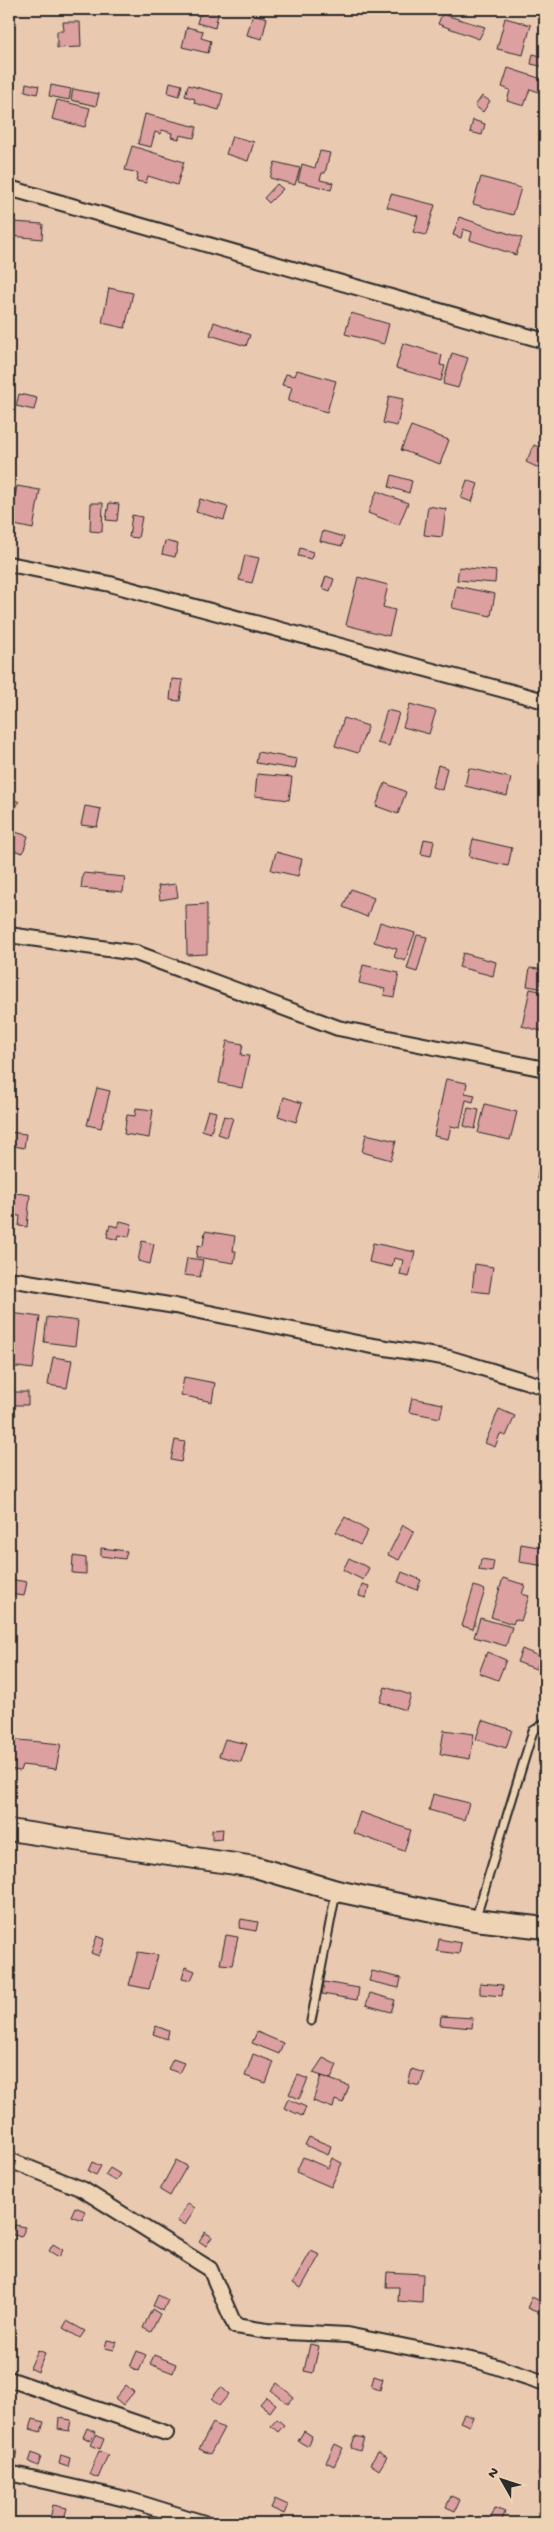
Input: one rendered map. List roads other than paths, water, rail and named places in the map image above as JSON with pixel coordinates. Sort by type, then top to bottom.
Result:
[{"type":"street","points":[[9,188],[545,341]]},
{"type":"street","points":[[9,564],[110,584],[545,701]]},
{"type":"street","points":[[9,935],[136,954],[338,1028],[545,1069]]},
{"type":"street","points":[[9,1279],[175,1306],[367,1345],[449,1358],[545,1387]]},
{"type":"street","points":[[9,1830],[255,1867],[336,1890],[475,1920],[545,1928]]},
{"type":"street","points":[[9,2160],[82,2189],[210,2269],[235,2326],[267,2331],[347,2335],[482,2362],[545,2383]]},
{"type":"street","points":[[9,2379],[166,2433]]},
{"type":"street","points":[[9,2473],[130,2500],[204,2523]]},
{"type":"lane","points":[[475,1920],[533,1731],[545,1723]]},
{"type":"lane","points":[[311,2021],[336,1890]]}]
